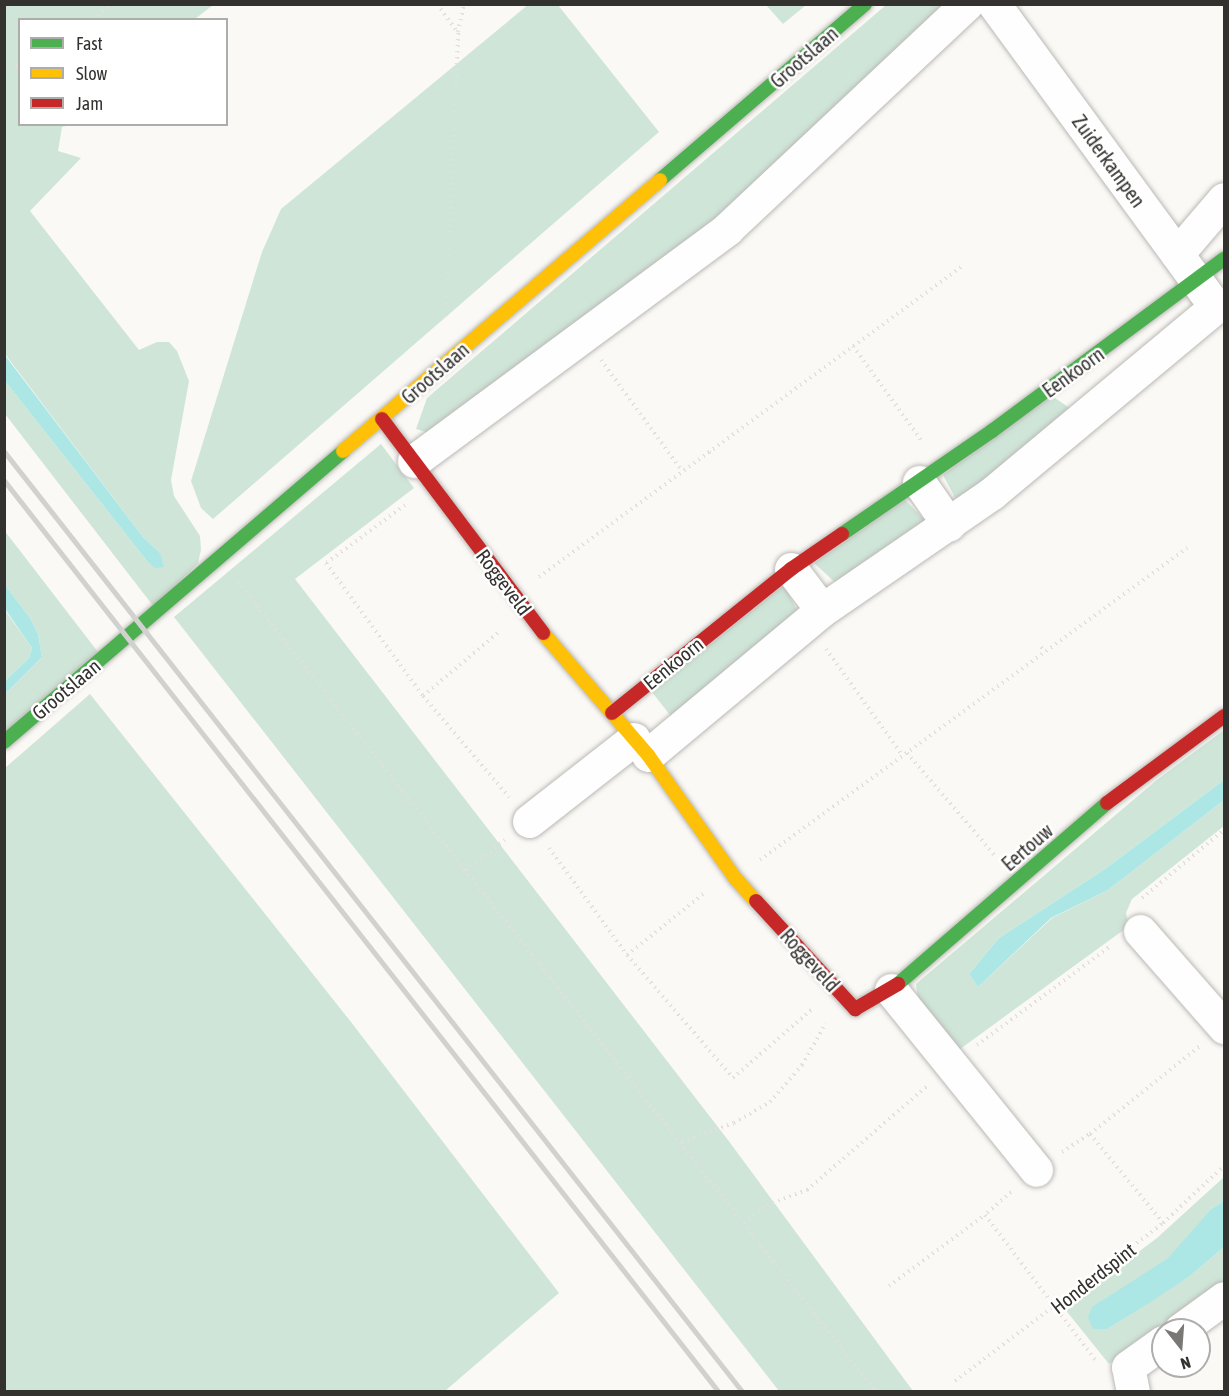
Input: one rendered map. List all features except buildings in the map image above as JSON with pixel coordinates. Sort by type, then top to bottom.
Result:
[{"type":"street","name":"Grootslaan","points":[[4,741],[865,4]]},
{"type":"street","points":[[414,461],[582,334],[727,229],[967,4]]},
{"type":"street","name":"Zuiderkampen","points":[[994,4],[1220,312]]},
{"type":"street","name":"Eenkoorn","points":[[612,713],[791,569],[930,475],[1118,338],[1185,266],[1224,199]]},
{"type":"street","name":"Eenkoorn","points":[[1185,266],[1224,259]]},
{"type":"street","name":"Eenkoorn","points":[[641,747],[814,616],[950,525],[1220,312]]},
{"type":"street","name":"Roggeveld","points":[[382,419],[525,611],[641,747],[733,875],[855,1009]]},
{"type":"street","points":[[930,475],[950,525]]},
{"type":"street","points":[[791,569],[814,616]]},
{"type":"street","name":"Eertouw","points":[[855,1009],[891,990],[1127,786],[1224,716]]},
{"type":"street","points":[[529,821],[641,747]]},
{"type":"street","points":[[1140,931],[1224,1027]]},
{"type":"street","points":[[891,990],[1036,1170]]},
{"type":"street","points":[[1196,1318],[1224,1298]]},
{"type":"street","points":[[1131,1381],[1151,1357]]},
{"type":"path","points":[[96,18],[110,4]]},
{"type":"path","points":[[436,4],[458,33]]},
{"type":"path","points":[[444,366],[458,33],[464,4]]},
{"type":"path","points":[[514,596],[962,267]]},
{"type":"path","points":[[582,334],[682,471]]},
{"type":"path","points":[[853,346],[930,475]]},
{"type":"path","points":[[709,452],[713,457]]},
{"type":"path","points":[[627,955],[733,875],[905,754],[1187,548]]},
{"type":"path","points":[[219,558],[682,1142],[876,1392]]},
{"type":"path","points":[[423,696],[525,611]]},
{"type":"path","points":[[814,616],[905,754],[1017,881]]},
{"type":"path","points":[[1041,647],[1045,652]]},
{"type":"path","points":[[466,870],[529,821]]},
{"type":"path","points":[[1140,931],[1131,918],[1132,907],[1224,830]]},
{"type":"path","points":[[682,1142],[734,1123],[770,1102],[802,1065],[842,995]]},
{"type":"path","points":[[889,1286],[985,1215],[1036,1170],[1090,1134],[1224,1027]]},
{"type":"path","points":[[1090,1134],[1163,1223]]},
{"type":"path","name":"Honderdspint","points":[[955,1381],[1163,1223],[1224,1166]]},
{"type":"path","points":[[985,1215],[1085,1351],[1106,1371],[1131,1381]]},
{"type":"green space","points":[[529,4],[558,5],[659,132],[213,519],[201,508],[191,481],[262,252],[281,209]]},
{"type":"green space","points":[[4,5],[213,5],[196,18],[18,18],[18,126],[66,126],[62,127],[58,151],[81,158],[30,211],[139,350],[157,342],[169,342],[177,351],[189,381],[171,480],[174,496],[200,536],[201,550],[198,563],[154,607],[5,414],[5,381],[147,561],[160,553],[143,537],[5,354]]},
{"type":"green space","points":[[766,5],[806,5],[783,24]]},
{"type":"green space","points":[[886,5],[948,5],[711,227],[432,434],[416,429],[427,398]]},
{"type":"green space","points":[[1052,396],[1074,411],[960,507],[943,475]]},
{"type":"green space","points":[[381,444],[414,488],[295,579],[728,1140],[913,1391],[779,1391],[174,617]]},
{"type":"green space","points":[[905,500],[932,527],[840,587],[814,563]]},
{"type":"green space","points":[[4,530],[98,652],[5,733],[5,694],[42,657],[38,634],[30,618],[5,585]]},
{"type":"green space","points":[[784,585],[799,614],[674,720],[651,691]]},
{"type":"green space","points":[[4,609],[32,648],[29,658],[5,681]]},
{"type":"green space","points":[[90,694],[351,1022],[559,1293],[445,1391],[5,1391],[5,768]]},
{"type":"green space","points":[[1224,730],[1224,780],[1105,869],[999,938],[969,974],[978,987],[1052,918],[1108,890],[1224,800],[1224,826],[1132,899],[1126,913],[1129,926],[956,1052],[919,1008],[916,984],[1158,779]]},
{"type":"green space","points":[[1224,1177],[1224,1201],[1211,1209],[1107,1329],[1190,1276],[1224,1247],[1224,1281],[1173,1318],[1151,1318],[1151,1334],[1109,1364],[1064,1308],[1157,1238]]},
{"type":"water","points":[[4,354],[143,537],[160,553],[164,567],[155,568],[147,561],[5,381]]},
{"type":"water","points":[[5,585],[30,618],[38,634],[42,657],[5,694],[5,681],[29,658],[32,648],[5,609]]},
{"type":"water","points":[[1224,780],[1224,800],[1108,890],[1051,918],[978,987],[969,974],[999,938],[1105,869]]},
{"type":"water","points":[[1224,1201],[1224,1247],[1190,1276],[1149,1303],[1107,1329],[1093,1329],[1088,1318],[1092,1307],[1167,1259],[1211,1209]]},
{"type":"railway","points":[[4,451],[743,1392]]},
{"type":"railway","points":[[4,480],[719,1392]]},
{"type":"traffic: fast","points":[[660,180],[865,4]]},
{"type":"traffic: fast","points":[[842,534],[992,431],[1224,259]]},
{"type":"traffic: fast","points":[[4,742],[343,451]]},
{"type":"traffic: fast","points":[[898,984],[1107,803]]},
{"type":"traffic: slow","points":[[343,451],[660,180]]},
{"type":"traffic: slow","points":[[543,633],[648,755],[735,878],[756,901]]},
{"type":"traffic: jam","points":[[382,419],[543,633]]},
{"type":"traffic: jam","points":[[612,713],[791,569],[842,534]]},
{"type":"traffic: jam","points":[[1107,803],[1224,716]]},
{"type":"traffic: jam","points":[[756,901],[855,1009],[898,984]]}]
